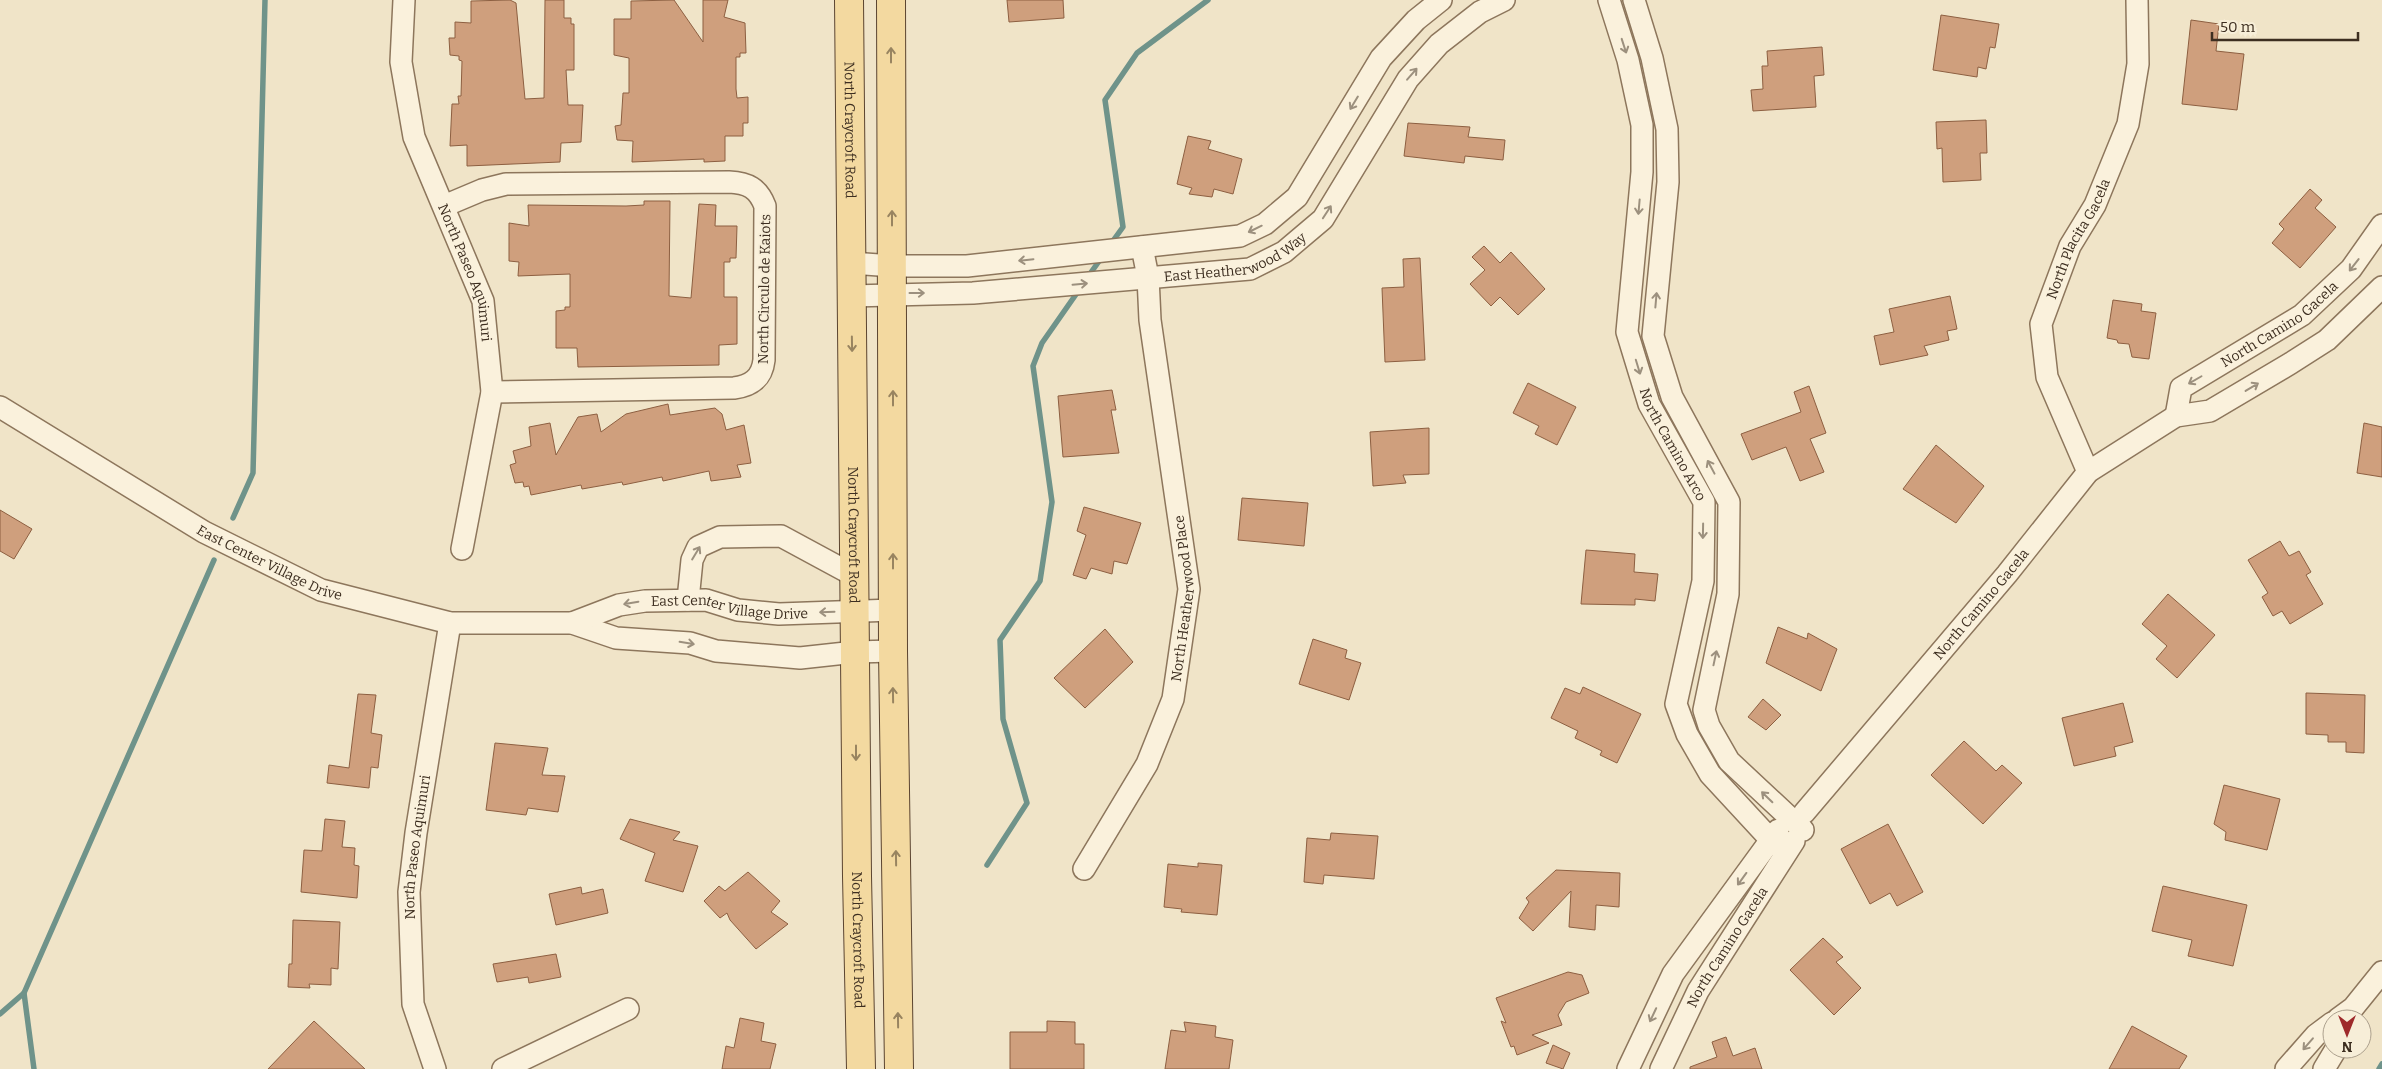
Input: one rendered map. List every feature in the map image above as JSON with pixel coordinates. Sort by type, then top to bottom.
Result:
[{"type":"main road","name":"North Craycroft Road","points":[[849,0],[861,1069]]},
{"type":"main road","points":[[890,0],[893,266],[892,651],[899,1069]]},
{"type":"street","name":"North Paseo Aquimuri","points":[[404,0],[401,62],[414,137],[483,301],[492,392],[462,549]]},
{"type":"street","name":"East Heatherwood Way","points":[[851,263],[893,266],[967,266],[1240,236],[1265,224],[1297,197],[1380,58],[1416,20],[1441,0]]},
{"type":"street","name":"East Heatherwood Way","points":[[851,296],[893,293],[973,293],[1250,269],[1284,252],[1323,219],[1408,78],[1439,44],[1480,12],[1504,0]]},
{"type":"street","name":"North Camino Arco","points":[[1609,0],[1628,60],[1642,125],[1642,172],[1627,332],[1649,404],[1704,502],[1703,582],[1676,704],[1687,734],[1710,774],[1778,846]]},
{"type":"street","name":"North Camino Arco","points":[[1634,0],[1652,58],[1667,129],[1668,182],[1653,336],[1672,397],[1729,502],[1728,594],[1704,710],[1709,726],[1729,761],[1798,820]]},
{"type":"street","name":"North Placita Gacela","points":[[2088,472],[2046,376],[2041,324],[2073,240],[2095,205],[2128,124],[2138,64],[2137,0]]},
{"type":"street","name":"North Circulo de Kaiots","points":[[444,206],[482,190],[506,184],[719,182],[744,183],[752,187],[761,196],[765,206],[764,360],[763,369],[755,381],[744,387],[734,388],[492,392]]},
{"type":"street","name":"North Camino Gacela","points":[[2176,416],[2181,388],[2302,315],[2351,269],[2382,225]]},
{"type":"street","name":"North Heatherwood Place","points":[[1084,869],[1147,764],[1173,699],[1189,589],[1150,320],[1148,277],[1142,247]]},
{"type":"street","name":"North Camino Gacela","points":[[1628,1069],[1673,974],[1798,820],[2007,574],[2088,472],[2176,416],[2210,412],[2291,363],[2327,340],[2382,287]]},
{"type":"street","name":"East Center Village Drive","points":[[0,407],[204,532],[322,590],[450,623],[572,623],[616,638],[690,643],[716,652],[800,658],[855,652],[892,651]]},
{"type":"street","points":[[688,600],[692,560],[698,547],[720,537],[781,536],[855,576]]},
{"type":"street","name":"East Center Village Drive","points":[[572,623],[619,606],[645,601],[706,600],[738,610],[779,614],[893,610]]},
{"type":"street","name":"North Paseo Aquimuri","points":[[435,1069],[413,1004],[409,892],[416,833],[450,623]]},
{"type":"street","name":"North Camino Gacela","points":[[1661,1069],[1698,991],[1778,846]]},
{"type":"street","points":[[2351,1009],[2382,972]]},
{"type":"street","points":[[503,1069],[628,1009]]},
{"type":"street","points":[[2286,1069],[2322,1030]]},
{"type":"building","points":[[510,0],[516,3],[525,99],[544,98],[545,0],[564,0],[564,18],[571,18],[571,24],[574,24],[574,70],[566,70],[568,105],[583,105],[581,142],[561,143],[560,162],[467,166],[467,145],[450,146],[452,104],[459,104],[458,96],[461,96],[462,61],[459,60],[459,56],[450,55],[449,38],[455,38],[455,22],[471,23],[471,1]]},
{"type":"building","points":[[674,0],[703,42],[703,0],[728,0],[724,17],[745,23],[746,53],[740,53],[740,57],[736,57],[736,89],[737,98],[748,97],[748,123],[743,123],[743,136],[725,136],[725,161],[704,162],[704,159],[632,162],[633,141],[617,140],[615,126],[621,125],[623,93],[629,93],[629,58],[614,55],[614,19],[631,19],[631,1]]},
{"type":"building","points":[[1007,0],[1063,0],[1064,18],[1009,22]]},
{"type":"building","points":[[1941,15],[1999,24],[1995,48],[1990,47],[1986,69],[1978,67],[1977,77],[1933,70]]},
{"type":"building","points":[[2191,20],[2219,24],[2216,51],[2244,54],[2237,110],[2182,104]]},
{"type":"building","points":[[1822,47],[1824,75],[1814,76],[1816,107],[1753,111],[1751,90],[1763,89],[1762,66],[1768,66],[1767,51]]},
{"type":"building","points":[[1986,120],[1987,153],[1980,153],[1981,180],[1943,182],[1942,148],[1937,149],[1936,122]]},
{"type":"building","points":[[1408,123],[1470,127],[1468,137],[1505,140],[1503,160],[1465,156],[1464,163],[1404,156]]},
{"type":"building","points":[[1188,136],[1211,141],[1208,149],[1242,159],[1233,194],[1214,189],[1212,197],[1189,194],[1192,188],[1177,184]]},
{"type":"building","points":[[2310,189],[2322,200],[2315,208],[2336,227],[2300,268],[2272,243],[2284,229],[2279,224]]},
{"type":"building","points":[[644,201],[670,201],[669,296],[691,298],[699,204],[716,205],[715,226],[737,226],[736,258],[730,258],[730,262],[724,262],[724,297],[737,297],[737,344],[719,345],[719,365],[578,367],[577,348],[556,348],[556,311],[565,310],[565,307],[570,307],[570,274],[518,276],[519,262],[509,261],[509,223],[529,226],[528,205],[626,206],[644,205]]},
{"type":"building","points":[[1484,246],[1500,263],[1511,252],[1545,289],[1518,315],[1500,297],[1491,306],[1470,284],[1485,270],[1472,257]]},
{"type":"building","points":[[1420,258],[1425,360],[1385,362],[1382,288],[1404,287],[1403,259]]},
{"type":"building","points":[[1950,296],[1957,329],[1947,331],[1949,340],[1924,346],[1928,355],[1880,365],[1874,336],[1894,332],[1889,309]]},
{"type":"building","points":[[2113,300],[2142,304],[2141,311],[2156,313],[2149,359],[2132,357],[2129,344],[2118,343],[2117,340],[2107,338]]},
{"type":"building","points":[[1528,383],[1576,407],[1557,445],[1535,434],[1539,426],[1513,413]]},
{"type":"building","points":[[1809,386],[1826,433],[1810,439],[1824,472],[1800,481],[1786,447],[1752,460],[1741,434],[1801,412],[1794,392]]},
{"type":"building","points":[[1112,390],[1116,410],[1111,410],[1119,453],[1063,457],[1058,396]]},
{"type":"building","points":[[668,404],[670,415],[715,408],[722,414],[726,430],[744,425],[751,463],[737,465],[741,477],[711,481],[709,471],[663,481],[662,477],[623,485],[622,482],[582,489],[581,485],[531,495],[529,486],[524,487],[523,482],[515,483],[510,465],[516,463],[513,451],[531,446],[529,427],[550,423],[556,455],[578,417],[597,414],[601,432],[626,414]]},
{"type":"building","points":[[2364,423],[2382,427],[2382,477],[2357,473]]},
{"type":"building","points":[[1429,428],[1429,474],[1403,475],[1406,483],[1373,486],[1370,432]]},
{"type":"building","points":[[1936,445],[1984,486],[1956,523],[1903,489]]},
{"type":"building","points":[[1242,498],[1308,503],[1304,546],[1238,540]]},
{"type":"building","points":[[1084,507],[1141,523],[1127,564],[1114,561],[1112,574],[1091,568],[1086,579],[1073,575],[1086,535],[1077,531]]},
{"type":"building","points":[[0,510],[32,529],[14,559],[0,551]]},
{"type":"building","points":[[2280,541],[2289,556],[2299,551],[2311,572],[2306,575],[2323,604],[2290,624],[2282,611],[2273,616],[2262,597],[2268,593],[2248,560]]},
{"type":"building","points":[[1586,550],[1635,554],[1634,572],[1658,574],[1655,601],[1635,599],[1635,605],[1581,604]]},
{"type":"building","points":[[2168,594],[2215,635],[2177,678],[2156,659],[2167,646],[2142,624]]},
{"type":"building","points":[[1778,627],[1807,639],[1808,633],[1837,649],[1821,691],[1766,663]]},
{"type":"building","points":[[1105,629],[1133,662],[1085,708],[1054,678]]},
{"type":"building","points":[[1313,639],[1347,650],[1345,658],[1361,663],[1349,700],[1299,684]]},
{"type":"building","points":[[1583,687],[1641,714],[1617,763],[1600,755],[1602,751],[1575,738],[1578,731],[1551,718],[1565,688],[1580,694]]},
{"type":"building","points":[[2306,693],[2365,695],[2364,753],[2346,752],[2346,742],[2328,742],[2328,735],[2306,734]]},
{"type":"building","points":[[358,694],[376,695],[371,733],[382,735],[378,768],[371,767],[369,788],[327,783],[329,765],[349,768]]},
{"type":"building","points":[[1763,699],[1781,715],[1766,730],[1748,717]]},
{"type":"building","points":[[2123,703],[2133,742],[2114,747],[2116,756],[2074,766],[2062,718]]},
{"type":"building","points":[[1964,741],[1996,771],[2002,765],[2022,783],[1983,824],[1931,775]]},
{"type":"building","points":[[495,743],[548,748],[542,775],[565,776],[558,812],[528,808],[526,815],[486,810]]},
{"type":"building","points":[[2224,785],[2280,799],[2267,850],[2225,840],[2226,832],[2214,824]]},
{"type":"building","points":[[325,819],[345,821],[342,847],[355,848],[354,865],[359,866],[357,898],[301,892],[304,850],[322,851]]},
{"type":"building","points":[[630,819],[680,832],[673,840],[698,846],[683,892],[645,881],[655,853],[620,839]]},
{"type":"building","points":[[1888,824],[1923,892],[1897,906],[1890,893],[1870,904],[1841,849]]},
{"type":"building","points":[[1331,833],[1378,836],[1374,879],[1324,875],[1323,884],[1304,882],[1307,838],[1330,840]]},
{"type":"building","points":[[1198,863],[1222,865],[1217,915],[1181,912],[1182,909],[1164,907],[1168,864],[1198,867]]},
{"type":"building","points":[[1556,870],[1620,873],[1619,907],[1596,905],[1595,930],[1569,927],[1571,891],[1533,931],[1519,918],[1529,902],[1526,898]]},
{"type":"building","points":[[748,872],[780,901],[771,912],[788,924],[756,949],[730,920],[727,913],[720,918],[704,901],[719,886],[725,891]]},
{"type":"building","points":[[2163,886],[2247,905],[2233,966],[2188,956],[2192,940],[2152,931]]},
{"type":"building","points":[[581,887],[582,894],[603,889],[608,913],[556,925],[549,894]]},
{"type":"building","points":[[293,920],[340,922],[338,969],[331,968],[331,985],[309,984],[310,988],[288,987],[289,964],[292,964]]},
{"type":"building","points":[[1823,938],[1843,957],[1836,962],[1861,988],[1834,1015],[1790,970]]},
{"type":"building","points":[[556,954],[561,977],[529,983],[528,977],[497,982],[493,964]]},
{"type":"building","points":[[1568,972],[1582,975],[1589,993],[1566,1002],[1558,1015],[1562,1025],[1532,1035],[1549,1043],[1517,1055],[1514,1046],[1511,1047],[1501,1021],[1506,1023],[1496,998]]},
{"type":"building","points":[[740,1018],[764,1023],[761,1041],[776,1044],[770,1069],[722,1069],[726,1046],[734,1048]]},
{"type":"building","points":[[314,1021],[365,1069],[268,1069]]},
{"type":"building","points":[[1047,1021],[1075,1022],[1075,1044],[1084,1044],[1084,1069],[1010,1069],[1010,1032],[1047,1032]]},
{"type":"building","points":[[1184,1022],[1216,1026],[1215,1037],[1233,1040],[1229,1069],[1165,1069],[1171,1030],[1186,1032]]},
{"type":"building","points":[[2132,1026],[2187,1056],[2179,1069],[2109,1069]]},
{"type":"building","points":[[1726,1037],[1733,1056],[1755,1048],[1762,1069],[1690,1069],[1690,1067],[1717,1057],[1712,1042]]},
{"type":"building","points":[[1553,1045],[1570,1053],[1563,1069],[1546,1063]]},
{"type":"waterway","points":[[233,518],[253,473],[265,0]]},
{"type":"waterway","points":[[1110,245],[1123,227],[1105,100],[1137,53],[1208,0]]},
{"type":"waterway","points":[[1087,278],[1102,257]]},
{"type":"waterway","points":[[987,865],[1027,803],[1003,719],[1000,640],[1040,581],[1052,502],[1033,366],[1042,343],[1079,290]]},
{"type":"waterway","points":[[0,1014],[24,993],[214,560]]},
{"type":"waterway","points":[[24,993],[34,1069]]},
{"type":"waterway","points":[[2379,1069],[2382,1064]]}]
